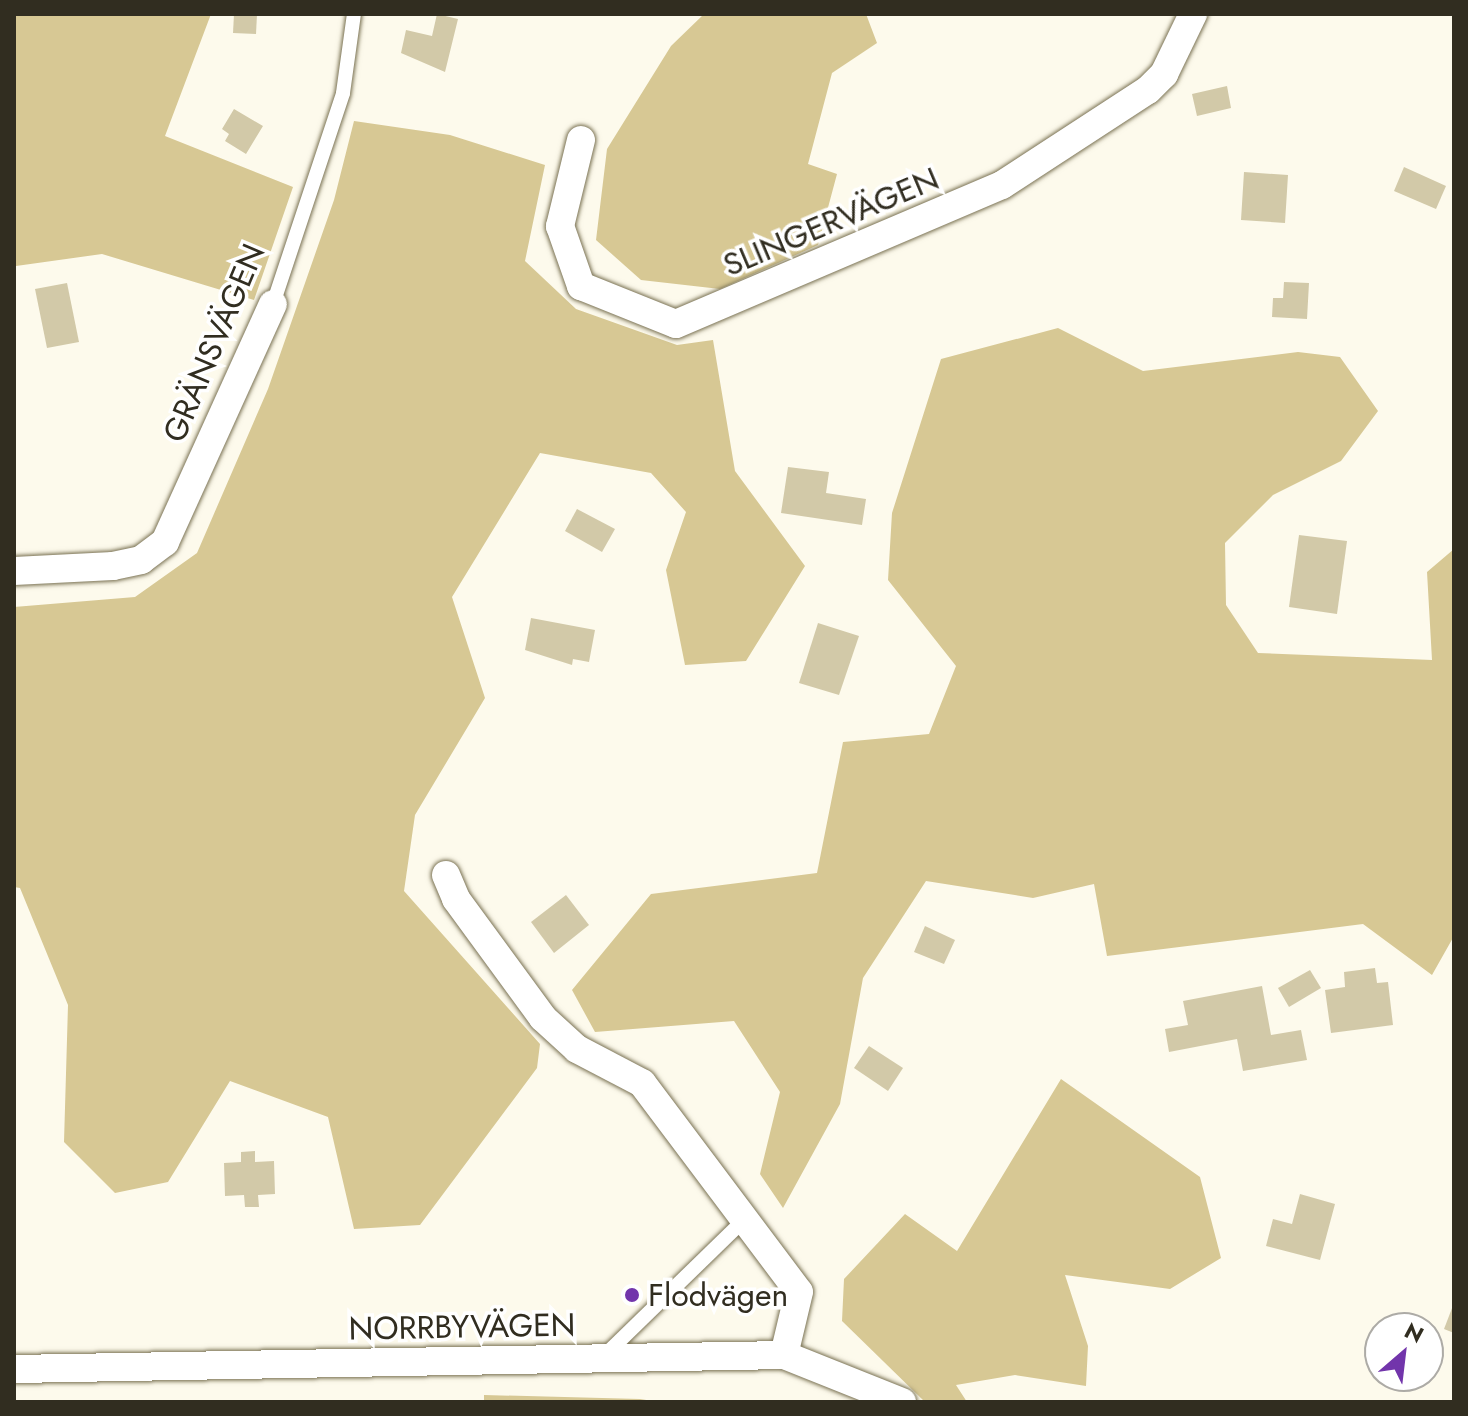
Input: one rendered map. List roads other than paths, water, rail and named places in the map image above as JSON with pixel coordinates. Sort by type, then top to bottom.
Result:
[{"type":"street","name":"SLINGERVÄGEN","points":[[581,140],[560,226],[581,286],[676,324],[851,253],[1015,178],[1148,90],[1164,74],[1193,14]]},
{"type":"street","name":"GRÄNSVÄGEN","points":[[14,571],[127,563],[141,560],[165,542],[273,304]]},
{"type":"street","points":[[446,875],[456,899],[543,1018],[577,1049],[642,1083],[746,1217],[799,1292],[784,1355]]},
{"type":"street","name":"NORRBYVÄGEN","points":[[14,1369],[784,1355],[902,1402]]},
{"type":"lane","name":"GRÄNSVÄGEN","points":[[273,304],[343,93],[354,14]]},
{"type":"lane","points":[[602,1358],[746,1217]]},
{"type":"place","name":"Flodvägen","points":[[632,1295]]}]
